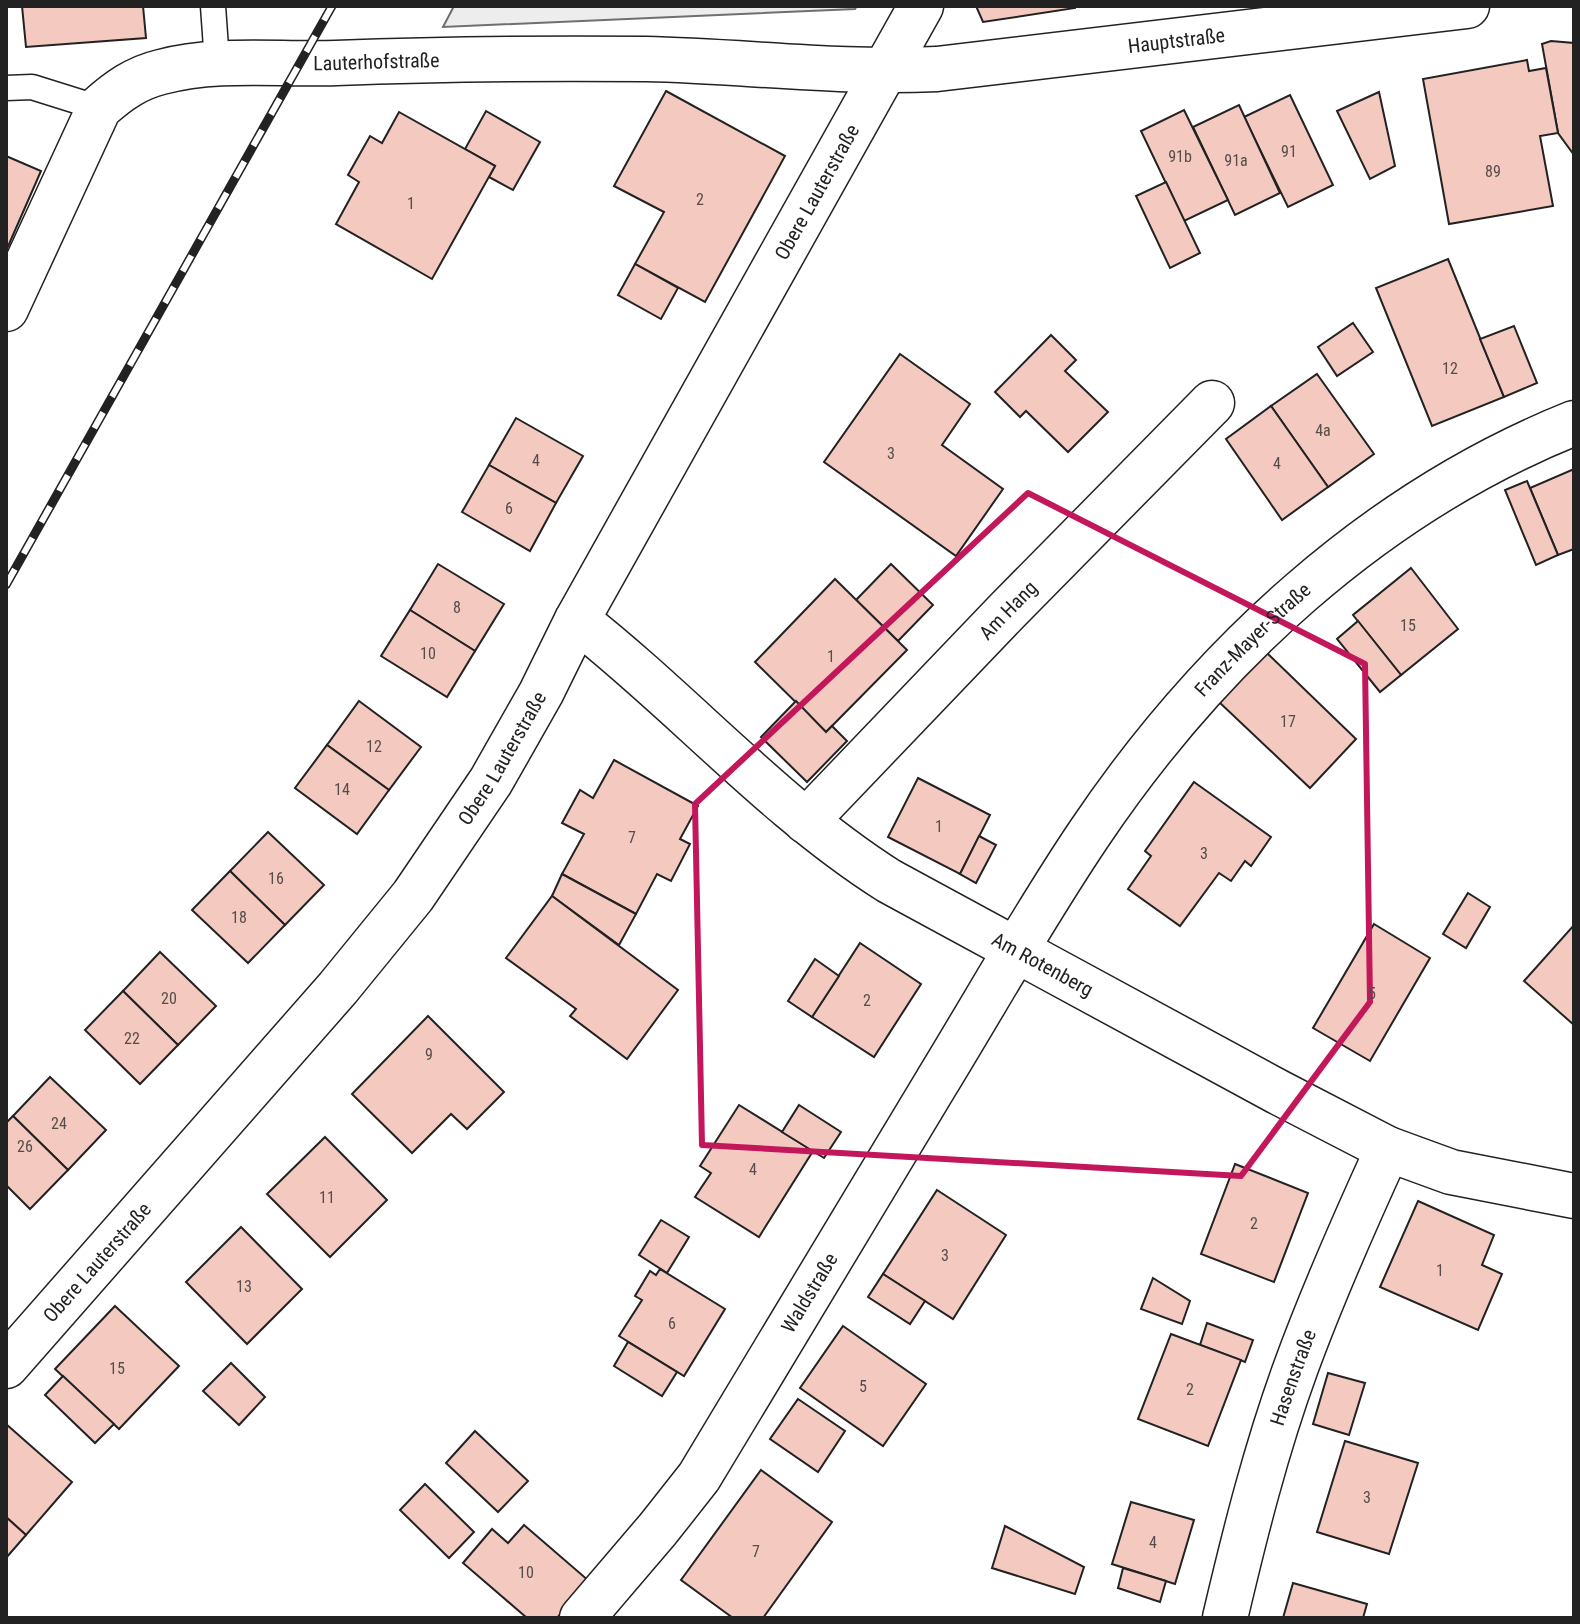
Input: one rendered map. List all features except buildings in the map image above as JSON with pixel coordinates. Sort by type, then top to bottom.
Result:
[{"type":"street","name":"Obere Lauterstraße","points":[[6,1366],[328,1000],[413,896],[491,781],[541,693],[577,620],[921,6]]},
{"type":"street","name":"Hauptstraße","points":[[886,72],[1033,59],[1467,6]]},
{"type":"street","name":"Lauterhofstraße","points":[[6,309],[99,108],[123,86],[159,72],[217,62],[300,64],[406,60],[647,59],[886,72]]},
{"type":"street","name":"Am Hang","points":[[806,821],[1212,403]]},
{"type":"street","name":"Franz-Mayer-Straße","points":[[1016,950],[1089,833],[1198,695],[1254,633],[1330,568],[1465,473],[1574,423]]},
{"type":"street","name":"Am Rotenberg","points":[[577,620],[843,852],[889,881],[1388,1149],[1451,1172],[1574,1196]]},
{"type":"street","name":"Waldstraße","points":[[582,1618],[699,1477],[1016,950]]},
{"type":"street","name":"Hasenstraße","points":[[1225,1618],[1253,1503],[1296,1369],[1343,1247],[1388,1149]]},
{"type":"lane","points":[[213,6],[217,62]]},
{"type":"lane","points":[[6,88],[32,87],[99,108]]},
{"type":"highlighted area","points":[[1028,493],[1365,664],[1370,1002],[1241,1176],[702,1145],[695,804]]},
{"type":"shaded area","points":[[454,6],[857,6],[855,9],[443,27]]},
{"type":"railway","points":[[6,585],[332,6]]}]
